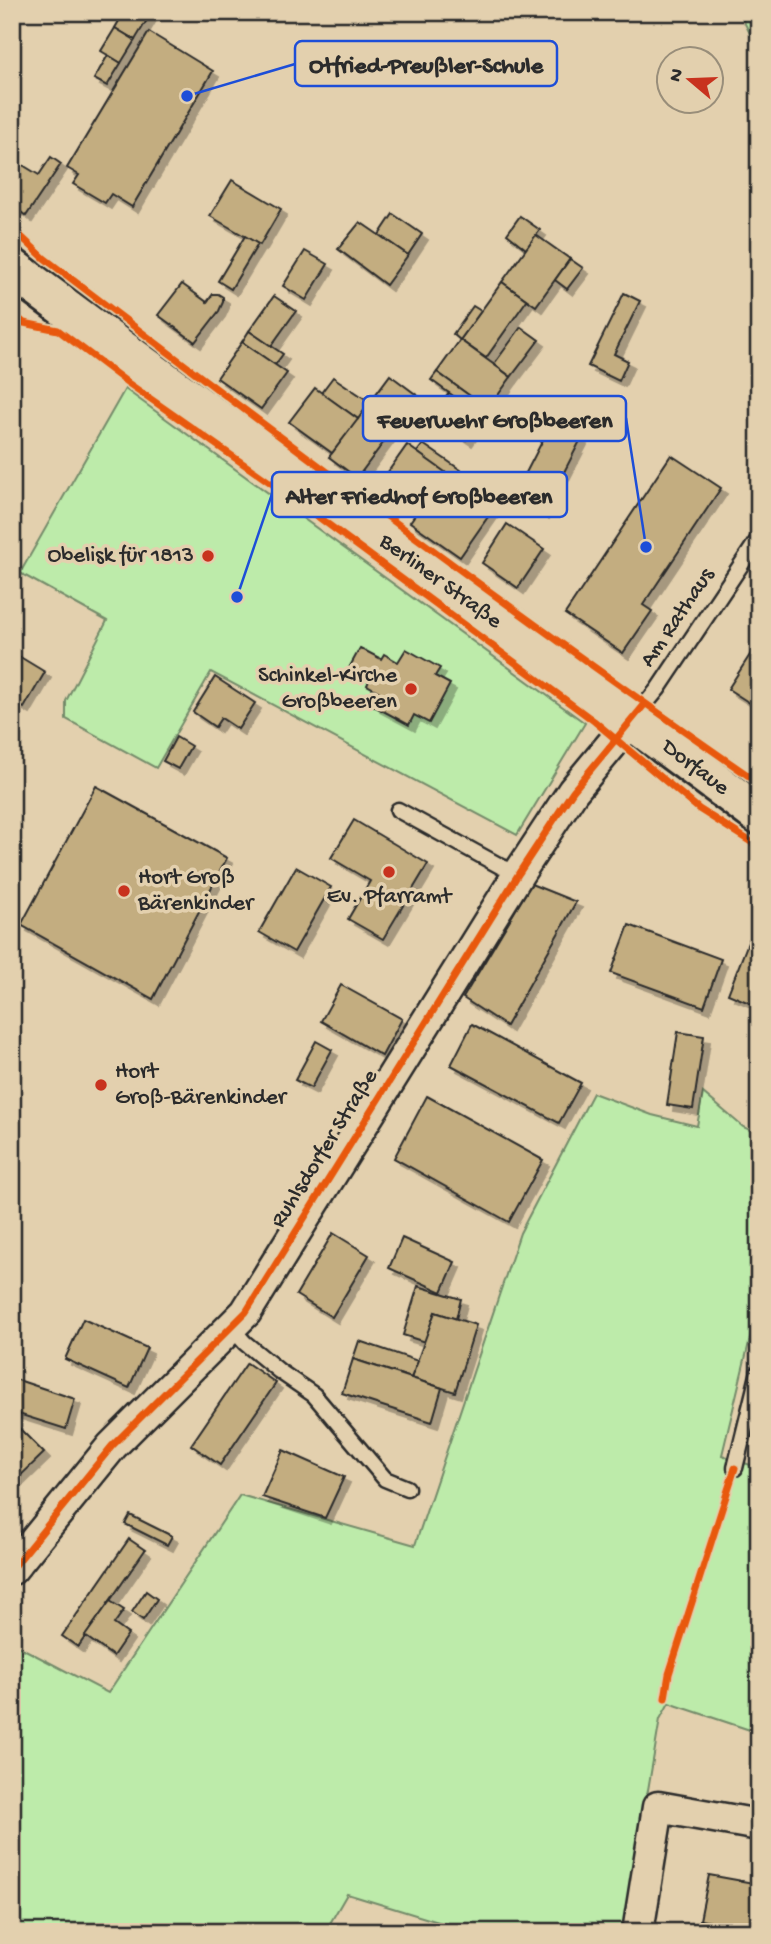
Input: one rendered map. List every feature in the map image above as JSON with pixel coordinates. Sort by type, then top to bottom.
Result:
[{"type":"street","name":"Berliner Straße","points":[[12,268],[169,387],[632,720]]},
{"type":"street","name":"Dorfaue","points":[[632,720],[759,815]]},
{"type":"street","name":"Ruhlsdorfer Straße","points":[[12,1569],[112,1446],[246,1312],[519,873],[573,791],[632,720]]},
{"type":"street","points":[[638,1932],[657,1807],[759,1825]]},
{"type":"lane","name":"Am Rathaus","points":[[632,720],[658,689],[759,538]]},
{"type":"lane","points":[[398,810],[502,867],[519,873]]},
{"type":"lane","points":[[231,1327],[245,1343],[314,1395],[385,1479],[407,1488]]},
{"type":"lane","points":[[736,1468],[759,1371]]},
{"type":"green space","points":[[739,12],[759,12],[759,51]]},
{"type":"green space","points":[[125,389],[585,723],[517,835],[211,672],[156,768],[66,719],[66,701],[107,621],[20,573]]},
{"type":"green space","points":[[593,1093],[652,1115],[697,1126],[703,1093],[743,1127],[759,1134],[759,1301],[722,1455],[759,1468],[759,1733],[669,1703],[660,1719],[624,1932],[471,1932],[347,1894],[325,1932],[12,1932],[12,1643],[108,1693],[240,1495],[415,1545],[520,1233]]},
{"type":"building","points":[[124,12],[144,12],[150,15],[135,40],[115,28]]},
{"type":"building","points":[[115,28],[135,40],[121,63],[101,51]]},
{"type":"building","points":[[149,32],[213,71],[132,207],[111,194],[105,203],[73,184],[79,175],[67,168]]},
{"type":"building","points":[[108,55],[121,63],[107,86],[94,79]]},
{"type":"building","points":[[51,157],[61,164],[26,216],[12,205],[12,166],[16,161],[39,175]]},
{"type":"building","points":[[232,180],[281,209],[260,245],[210,216]]},
{"type":"building","points":[[393,214],[422,234],[408,255],[379,235]]},
{"type":"building","points":[[520,216],[540,230],[526,249],[507,234]]},
{"type":"building","points":[[360,222],[408,255],[386,285],[338,249]]},
{"type":"building","points":[[536,235],[570,259],[536,306],[502,282]]},
{"type":"building","points":[[245,236],[258,244],[231,289],[218,281]]},
{"type":"building","points":[[305,251],[328,264],[306,300],[283,286]]},
{"type":"building","points":[[570,259],[583,268],[567,289],[555,280]]},
{"type":"building","points":[[502,282],[527,300],[486,358],[460,340]]},
{"type":"building","points":[[182,284],[207,302],[213,294],[223,297],[219,311],[195,342],[158,315]]},
{"type":"building","points":[[624,293],[640,301],[614,354],[628,361],[619,381],[588,366]]},
{"type":"building","points":[[274,296],[296,311],[271,346],[249,331]]},
{"type":"building","points":[[473,306],[481,311],[460,340],[453,334]]},
{"type":"building","points":[[521,327],[539,340],[511,377],[494,364]]},
{"type":"building","points":[[249,331],[283,354],[275,365],[242,342]]},
{"type":"building","points":[[460,340],[511,377],[488,409],[437,372]]},
{"type":"building","points":[[242,342],[287,373],[261,409],[217,378]]},
{"type":"building","points":[[437,372],[488,409],[466,440],[454,432],[471,409],[431,380]]},
{"type":"building","points":[[390,375],[418,396],[357,478],[329,457]]},
{"type":"building","points":[[333,377],[370,402],[358,419],[321,393]]},
{"type":"building","points":[[315,388],[358,419],[332,453],[289,422]]},
{"type":"building","points":[[449,393],[471,409],[454,432],[433,416]]},
{"type":"building","points":[[551,424],[581,439],[543,513],[513,498]]},
{"type":"building","points":[[423,444],[468,475],[460,486],[417,452]]},
{"type":"building","points":[[407,445],[445,472],[416,513],[378,486]]},
{"type":"building","points":[[671,455],[721,488],[643,605],[652,611],[623,653],[565,614]]},
{"type":"building","points":[[443,474],[455,482],[447,494],[464,505],[470,496],[492,511],[460,557],[410,522]]},
{"type":"building","points":[[507,524],[544,549],[518,588],[482,563]]},
{"type":"building","points":[[757,644],[759,645],[759,709],[728,689]]},
{"type":"building","name":"Schinkel-Kirche Großbeeren","points":[[360,648],[381,659],[384,654],[398,662],[406,649],[440,668],[435,676],[450,684],[429,723],[414,715],[409,725],[374,706],[381,693],[367,685],[370,679],[349,668]]},
{"type":"building","points":[[12,652],[45,672],[24,708],[12,701]]},
{"type":"building","points":[[215,677],[255,703],[238,729],[221,718],[215,727],[193,712]]},
{"type":"building","points":[[176,737],[191,746],[178,769],[163,761]]},
{"type":"building","name":"Hort Groß Bärenkinder","points":[[96,786],[227,858],[153,999],[21,925]]},
{"type":"building","name":"Ev. Pfarramt","points":[[354,820],[428,864],[383,939],[348,919],[370,881],[331,858]]},
{"type":"building","points":[[296,867],[331,887],[294,952],[259,932]]},
{"type":"building","points":[[531,884],[576,902],[506,1026],[463,998]]},
{"type":"building","points":[[629,925],[721,959],[704,1007],[611,973]]},
{"type":"building","points":[[749,940],[759,943],[759,1007],[728,994]]},
{"type":"building","points":[[341,985],[402,1019],[382,1056],[321,1021]]},
{"type":"building","points":[[472,1024],[581,1083],[559,1123],[451,1065]]},
{"type":"building","points":[[678,1032],[704,1036],[693,1109],[667,1105]]},
{"type":"building","points":[[316,1041],[332,1050],[311,1088],[295,1080]]},
{"type":"building","points":[[427,1096],[543,1160],[509,1222],[394,1158]]},
{"type":"building","points":[[333,1233],[369,1255],[332,1317],[296,1295]]},
{"type":"building","points":[[402,1238],[455,1262],[442,1292],[389,1268]]},
{"type":"building","points":[[418,1286],[461,1299],[456,1319],[435,1312],[425,1342],[403,1335]]},
{"type":"building","points":[[435,1312],[476,1325],[455,1392],[411,1378]]},
{"type":"building","points":[[83,1319],[147,1348],[129,1388],[65,1359]]},
{"type":"building","points":[[359,1341],[418,1361],[411,1378],[353,1359]]},
{"type":"building","points":[[353,1359],[442,1388],[432,1422],[342,1393]]},
{"type":"building","points":[[247,1363],[276,1383],[220,1465],[191,1445]]},
{"type":"building","points":[[15,1379],[75,1399],[66,1429],[12,1412],[12,1386]]},
{"type":"building","points":[[12,1421],[44,1453],[12,1484]]},
{"type":"building","points":[[283,1450],[344,1477],[325,1518],[262,1497]]},
{"type":"building","points":[[130,1515],[172,1536],[167,1545],[125,1524]]},
{"type":"building","points":[[129,1539],[145,1550],[78,1647],[62,1636]]},
{"type":"building","points":[[146,1591],[157,1599],[143,1620],[132,1612]]},
{"type":"building","points":[[110,1601],[124,1610],[114,1624],[128,1634],[113,1656],[85,1636]]},
{"type":"building","points":[[709,1875],[759,1884],[759,1931],[700,1920]]},
{"type":"cycle path","points":[[12,228],[44,258],[309,458],[488,590],[759,783]]},
{"type":"cycle path","points":[[12,313],[24,323],[58,330],[128,383],[298,502],[594,721],[699,809],[759,847]]},
{"type":"cycle path","points":[[12,1569],[112,1446],[246,1312],[519,873],[573,791],[645,704]]},
{"type":"cycle path","points":[[665,1698],[669,1674],[735,1468]]},
{"type":"place","name":"Otfried-Preußler-Schule","points":[[187,96]]},
{"type":"place","name":"Feuerwehr Großbeeren","points":[[646,547]]},
{"type":"place","name":"Obelisk für 1813","points":[[208,556]]},
{"type":"place","name":"Alter Friedhof Großbeeren","points":[[237,597]]},
{"type":"place","name":"Schinkel-Kirche Großbeeren","points":[[411,689]]},
{"type":"place","name":"Ev. Pfarramt","points":[[389,872]]},
{"type":"place","name":"Hort Groß Bärenkinder","points":[[124,891]]},
{"type":"place","name":"Hort Groß-Bärenkinder","points":[[101,1085]]}]
